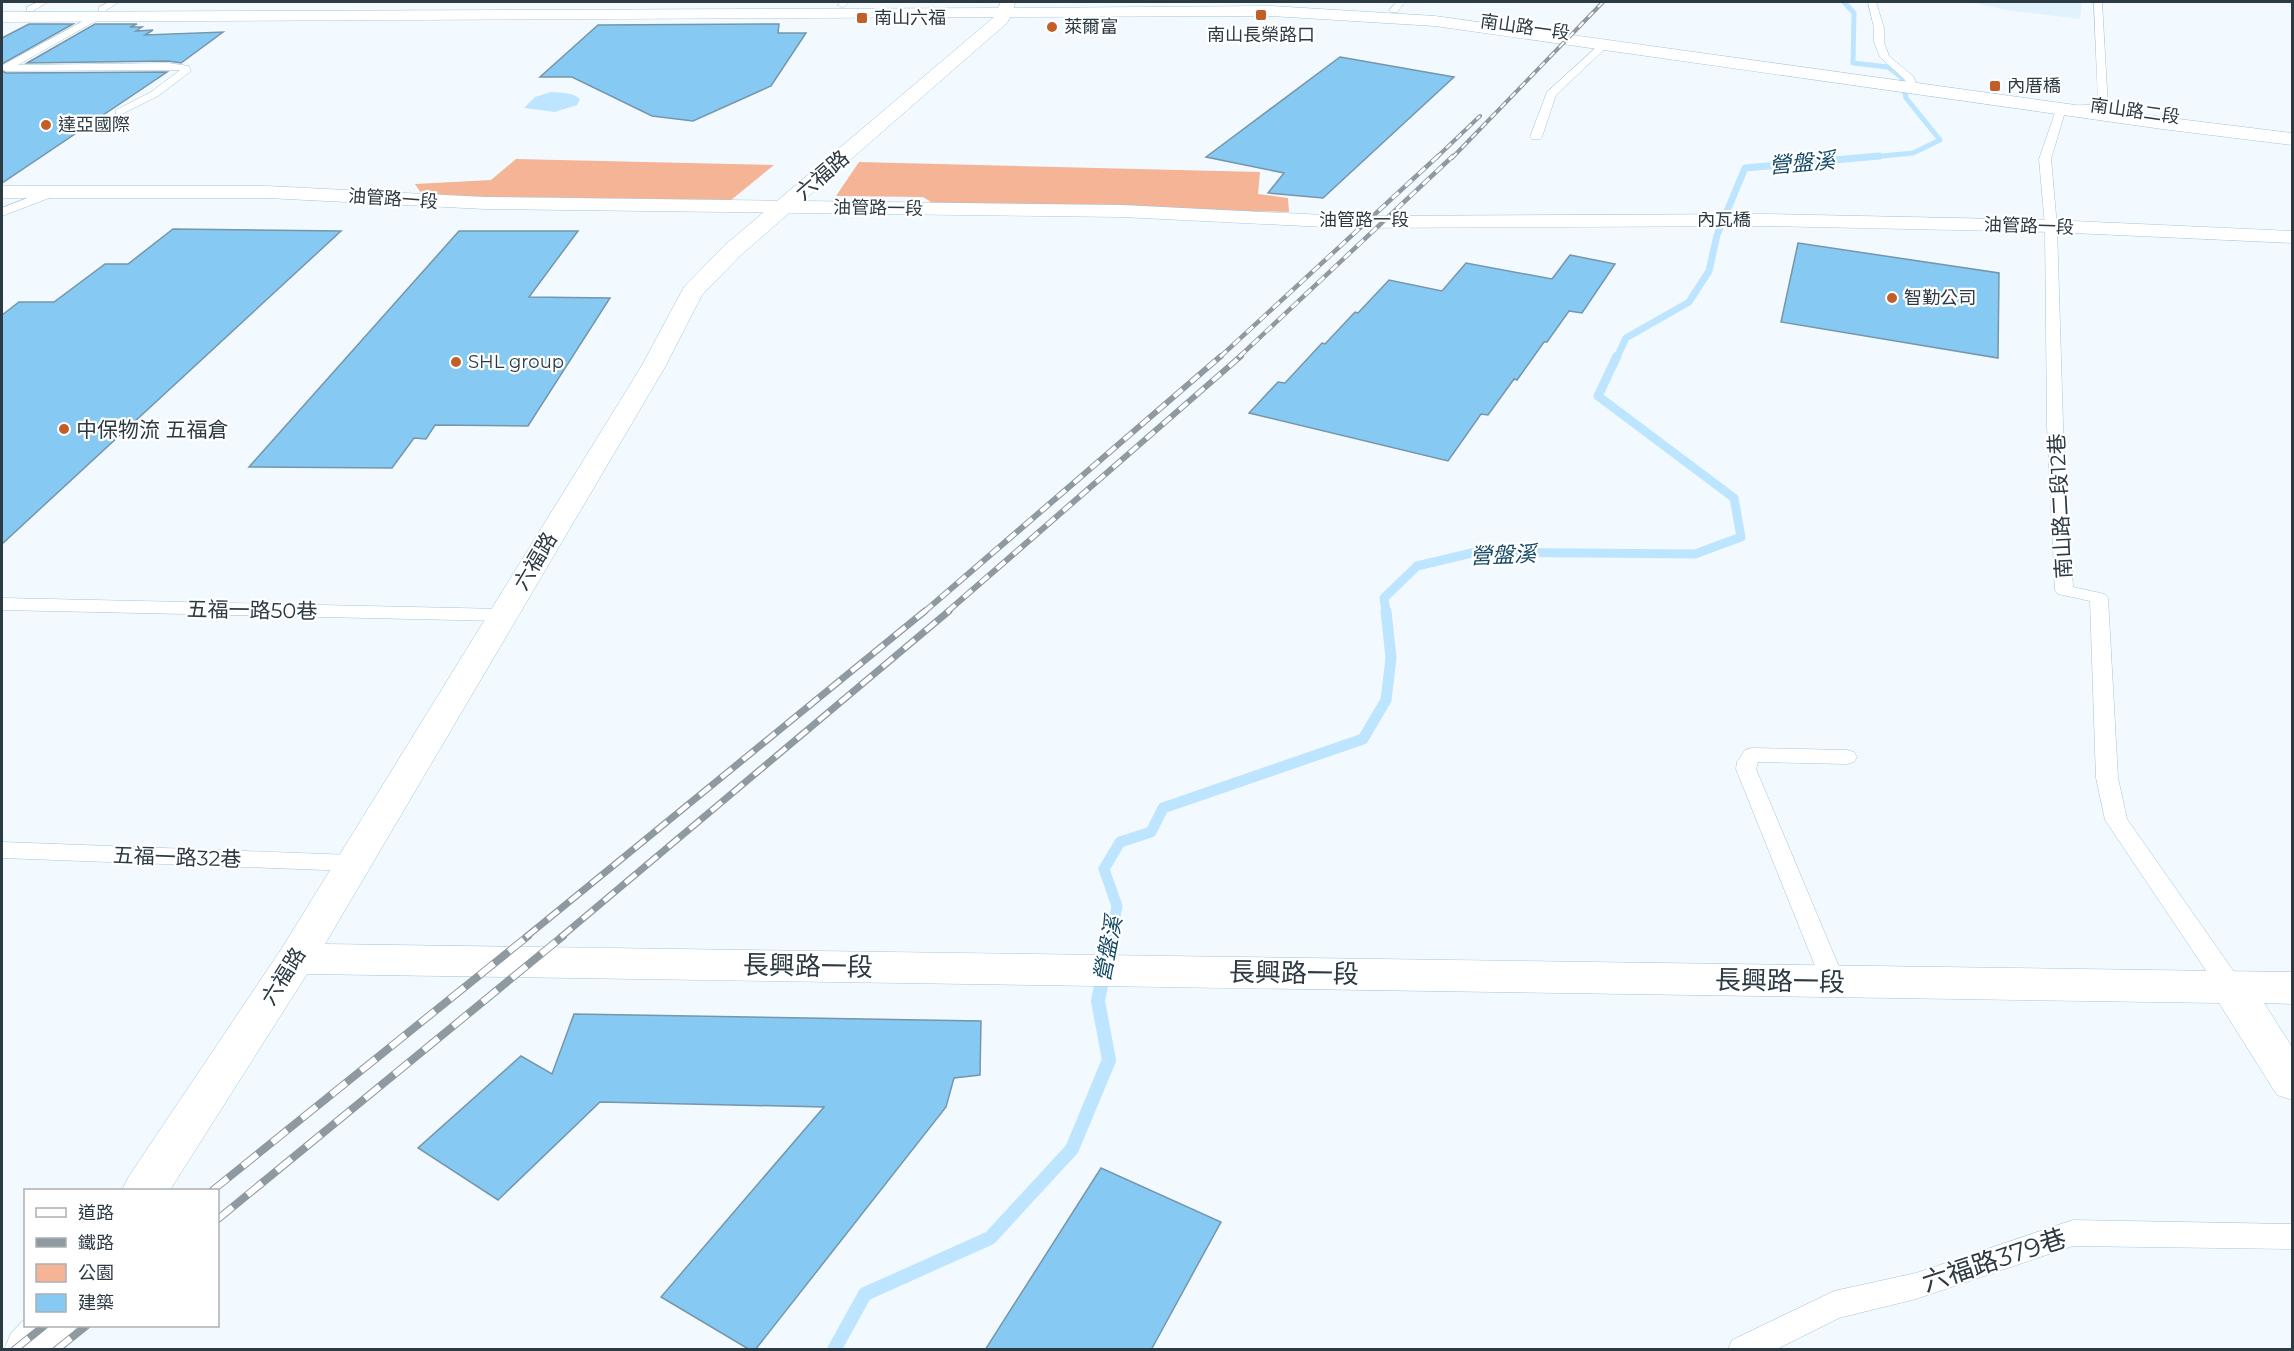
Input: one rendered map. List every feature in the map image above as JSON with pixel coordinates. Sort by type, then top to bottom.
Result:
[{"type":"street","name":"南山路一段","points":[[2,17],[106,9],[844,3],[1270,11],[1435,21],[1858,76]]},
{"type":"street","name":"南山路一段","points":[[2,9],[37,5],[106,9],[1397,6],[1858,76]]},
{"type":"street","name":"六福路","points":[[146,1189],[296,958],[653,367],[692,292],[733,250],[1001,20],[1007,6]]},
{"type":"street","points":[[1858,76],[1909,83]]},
{"type":"street","name":"南山路二段","points":[[1909,83],[2292,130]]},
{"type":"street","name":"南山路二段","points":[[1909,83],[2061,109],[2292,139]]},
{"type":"street","name":"油管路一段","points":[[2,192],[267,192],[485,204],[1122,211],[1345,222],[1683,219]]},
{"type":"street","name":"內瓦橋","points":[[1683,219],[1766,220]]},
{"type":"street","name":"油管路一段","points":[[1766,220],[2051,226],[2292,237]]},
{"type":"street","name":"長興路一段","points":[[296,958],[2292,988]]},
{"type":"street","points":[[2230,986],[2292,1082]]},
{"type":"street","points":[[29,1350],[50,1327]]},
{"type":"lane","points":[[1872,2],[1879,28],[1879,42],[1885,57],[1909,83]]},
{"type":"lane","points":[[2061,109],[2103,107],[2098,2]]},
{"type":"lane","points":[[4,68],[106,9]]},
{"type":"lane","points":[[1536,137],[1551,94],[1605,44]]},
{"type":"lane","points":[[4,68],[168,66],[184,68],[186,71],[138,105],[120,112]]},
{"type":"lane","name":"南山路二段12巷","points":[[2061,109],[2045,159],[2051,226],[2055,425],[2064,590],[2099,598],[2107,778],[2116,820],[2230,986]]},
{"type":"lane","points":[[2,212],[53,192]]},
{"type":"lane","name":"五福一路50巷","points":[[2,604],[502,615]]},
{"type":"lane","points":[[1833,981],[1746,769],[1747,762],[1752,755],[1847,757]]},
{"type":"lane","name":"五福一路32巷","points":[[2,850],[352,863]]},
{"type":"lane","name":"六福路379巷","points":[[1743,1350],[1834,1305],[1916,1286],[2073,1233],[2292,1237]]},
{"type":"shaded area","points":[[1969,2],[2082,2],[2080,19],[2012,11]]},
{"type":"green space","points":[[516,159],[774,165],[731,200],[423,196],[415,184],[491,180]]},
{"type":"green space","points":[[859,162],[1260,172],[1258,194],[1288,198],[1289,212],[934,204],[923,197],[836,196]]},
{"type":"water","points":[[551,92],[570,94],[580,99],[577,105],[555,112],[524,108],[535,97]]},
{"type":"building","points":[[29,24],[73,24],[2,64],[2,38]]},
{"type":"building","points":[[95,24],[137,24],[130,27],[142,27],[136,31],[153,30],[145,35],[223,32],[181,63],[168,61],[27,63]]},
{"type":"building","points":[[779,24],[778,33],[806,33],[771,86],[693,121],[652,116],[572,77],[540,77],[598,25]]},
{"type":"building","points":[[1340,57],[1454,77],[1323,198],[1268,193],[1284,173],[1206,157]]},
{"type":"building","name":"達亞國際","points":[[2,71],[6,73],[167,72],[2,183]]},
{"type":"building","name":"中保物流 五福倉","points":[[173,229],[341,231],[2,544],[2,315],[19,302],[54,302],[105,264],[128,264]]},
{"type":"building","name":"SHL group","points":[[459,231],[578,231],[529,297],[610,298],[528,426],[435,425],[426,439],[414,438],[392,468],[249,467]]},
{"type":"building","name":"智勤公司","points":[[1798,243],[1999,273],[1998,358],[1781,322]]},
{"type":"building","points":[[1570,255],[1615,264],[1582,313],[1569,311],[1488,415],[1481,414],[1448,461],[1249,413],[1278,382],[1285,383],[1322,343],[1325,344],[1355,312],[1358,313],[1389,280],[1442,291],[1466,263],[1552,279]]},
{"type":"building","points":[[574,1014],[981,1021],[980,1075],[954,1078],[946,1107],[755,1350],[750,1350],[661,1297],[824,1107],[600,1102],[498,1200],[418,1148],[521,1056],[552,1074]]},
{"type":"building","points":[[1101,1168],[1221,1222],[1151,1350],[985,1350]]},
{"type":"waterway","name":"營盤溪","points":[[1844,2],[1854,13],[1853,63],[1888,67],[1901,77],[1906,98],[1940,140],[1913,153],[1862,158]]},
{"type":"waterway","name":"營盤溪","points":[[1617,357],[1626,338],[1689,302],[1709,271],[1717,235],[1745,168],[1879,156]]},
{"type":"waterway","name":"營盤溪","points":[[1386,612],[1384,598],[1417,566],[1476,552],[1695,554],[1741,537],[1734,498],[1598,396],[1617,356]]},
{"type":"waterway","name":"營盤溪","points":[[1111,937],[1117,906],[1104,869],[1120,842],[1151,832],[1163,808],[1363,739],[1386,700],[1391,658],[1386,611]]},
{"type":"waterway","name":"營盤溪","points":[[834,1350],[865,1294],[990,1238],[1072,1149],[1109,1060],[1098,1001],[1111,936]]},
{"type":"railway","points":[[1452,158],[1603,2]]},
{"type":"railway","points":[[1436,158],[1480,116]]},
{"type":"railway","points":[[1220,357],[1438,156]]},
{"type":"railway","points":[[1239,357],[1453,156]]},
{"type":"railway","points":[[924,612],[1221,356]]},
{"type":"railway","points":[[947,612],[1241,356]]},
{"type":"railway","points":[[526,937],[925,611]]},
{"type":"railway","points":[[561,937],[949,611]]},
{"type":"railway","points":[[214,1189],[528,936]]},
{"type":"railway","points":[[219,1218],[563,936]]},
{"type":"railway","points":[[14,1350],[43,1327]]},
{"type":"railway","points":[[56,1350],[85,1327]]},
{"type":"place","name":"南山長榮路口","points":[[1261,15]]},
{"type":"place","name":"南山六福","points":[[862,18]]},
{"type":"place","name":"萊爾富","points":[[1052,27]]},
{"type":"place","name":"內厝橋","points":[[1995,86]]},
{"type":"place","name":"達亞國際","points":[[46,125]]},
{"type":"place","name":"智勤公司","points":[[1892,298]]},
{"type":"place","name":"SHL group","points":[[456,362]]},
{"type":"place","name":"中保物流 五福倉","points":[[64,429]]}]
